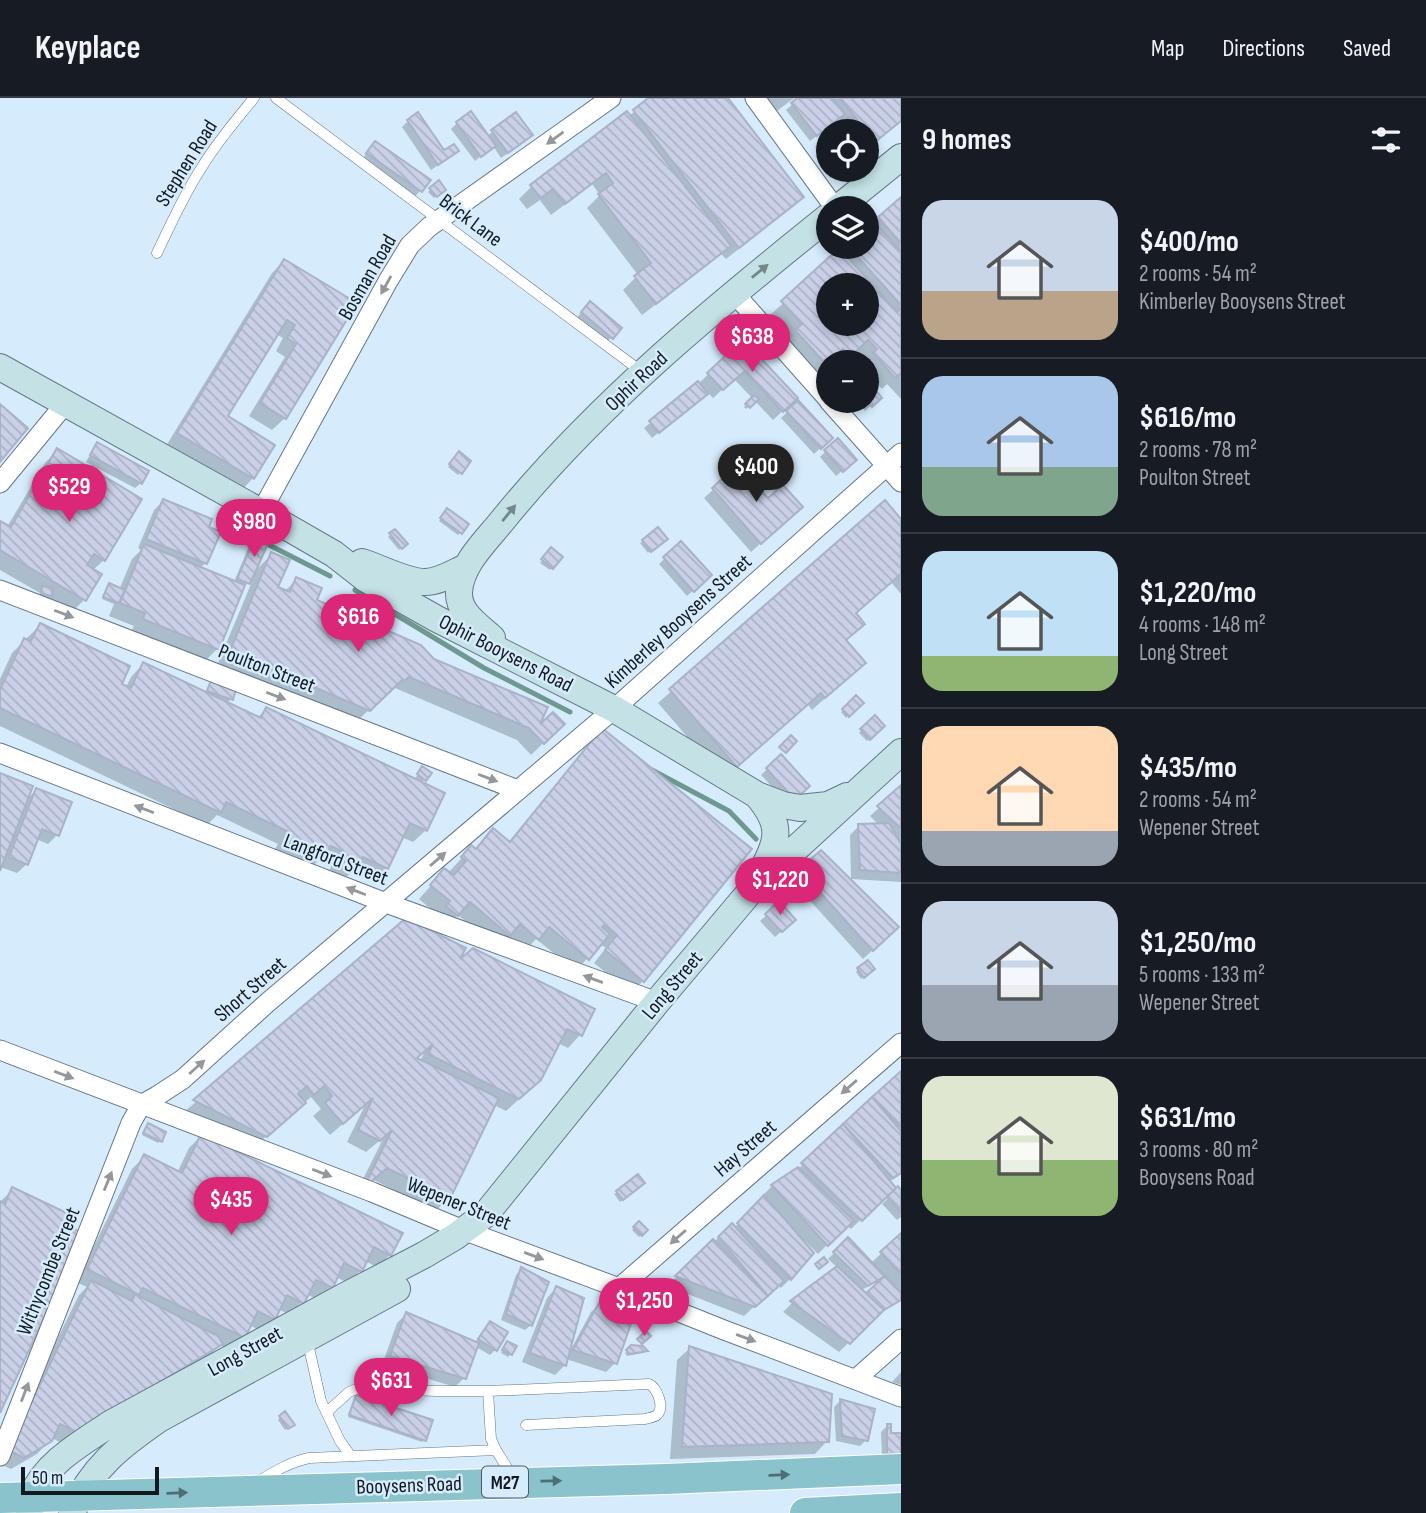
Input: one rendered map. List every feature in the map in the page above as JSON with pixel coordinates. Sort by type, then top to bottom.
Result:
[{"type":"main road","points":[[852,196],[901,157]]},
{"type":"main road","name":"Ophir Road","points":[[466,567],[517,503],[590,423],[643,372],[816,227]]},
{"type":"main road","name":"Ophir Booysens Road","points":[[0,367],[334,554],[366,579],[508,656],[614,709],[757,795],[792,807],[810,808],[828,805],[858,792]]},
{"type":"main road","points":[[334,554],[424,582],[448,576],[466,567]]},
{"type":"main road","points":[[466,567],[460,590],[462,607],[470,619],[508,656]]},
{"type":"main road","points":[[754,887],[901,751]]},
{"type":"main road","points":[[754,887],[770,857],[776,834],[772,816],[757,795]]},
{"type":"main road","name":"Long Street","points":[[476,1227],[131,1412],[77,1446],[49,1471],[53,1503],[93,1474],[138,1433],[159,1419],[444,1262],[476,1227],[657,1002],[754,887]]},
{"type":"main road","points":[[209,1371],[236,1364],[278,1342],[307,1339]]},
{"type":"main road","name":"Booysens Road","points":[[0,1498],[53,1503],[242,1491],[901,1469]]},
{"type":"main road","points":[[805,1513],[901,1508]]},
{"type":"street","name":"Bosman Road","points":[[261,512],[410,245],[421,234],[611,98]]},
{"type":"street","points":[[755,98],[828,196]]},
{"type":"street","points":[[734,293],[816,386]]},
{"type":"street","points":[[0,483],[65,404]]},
{"type":"street","points":[[843,413],[894,459],[901,482]]},
{"type":"street","name":"Kimberley Booysens Street","points":[[386,903],[614,709],[894,459]]},
{"type":"street","name":"Poulton Street","points":[[0,590],[519,790]]},
{"type":"street","name":"Langford Street","points":[[0,754],[386,903],[657,1002]]},
{"type":"street","name":"Short Street","points":[[141,1105],[183,1079],[267,1003],[386,903]]},
{"type":"street","name":"Hay Street","points":[[619,1288],[901,1043]]},
{"type":"street","name":"Wepener Street","points":[[0,1050],[372,1192],[476,1227],[619,1288],[901,1397]]},
{"type":"street","name":"Withycombe Street","points":[[0,1456],[121,1148],[141,1105]]},
{"type":"street","points":[[856,1379],[901,1339]]},
{"type":"lane","name":"Stephen Road","points":[[157,253],[202,166],[254,98]]},
{"type":"lane","name":"Brick Lane","points":[[275,98],[643,372]]},
{"type":"lane","points":[[307,1339],[317,1387],[340,1441],[350,1455]]},
{"type":"lane","points":[[327,1412],[349,1392],[359,1388],[488,1391],[649,1384],[659,1398],[658,1414],[645,1419],[526,1425]]},
{"type":"lane","points":[[488,1391],[491,1439],[516,1482]]},
{"type":"lane","points":[[242,1491],[281,1468],[309,1458],[496,1450]]},
{"type":"building","points":[[648,98],[728,98],[804,197],[739,248],[633,110]]},
{"type":"building","points":[[797,98],[832,98],[845,114],[839,119],[816,119],[816,135],[791,103]]},
{"type":"building","points":[[840,98],[901,98],[901,121],[879,139],[879,119],[857,119]]},
{"type":"building","points":[[471,111],[496,146],[481,157],[456,122]]},
{"type":"building","points":[[627,111],[731,246],[656,304],[634,276],[651,263],[598,194],[613,183],[606,173],[565,204],[553,189],[541,198],[530,185]]},
{"type":"building","points":[[418,112],[444,150],[454,144],[459,151],[438,165],[407,120]]},
{"type":"building","points":[[516,112],[533,135],[508,153],[491,130]]},
{"type":"building","points":[[375,141],[431,180],[422,192],[366,153]]},
{"type":"building","points":[[439,180],[446,190],[437,197],[429,188]]},
{"type":"building","points":[[901,197],[901,243],[879,218]]},
{"type":"building","points":[[879,228],[901,252],[901,305],[879,280],[879,273],[872,273],[860,259],[879,259]]},
{"type":"building","points":[[284,259],[357,303],[286,419],[260,403],[296,344],[287,338],[295,325],[287,320],[228,416],[275,445],[254,479],[177,433]]},
{"type":"building","points":[[827,259],[849,259],[862,273],[816,273],[816,336],[879,336],[879,292],[897,312],[901,308],[901,373],[895,378],[879,360],[879,350],[868,340],[857,350],[816,350],[816,353],[795,330],[802,324],[781,301]]},
{"type":"building","points":[[590,301],[622,328],[613,339],[581,312]]},
{"type":"building","points":[[743,339],[798,398],[783,412],[745,371],[723,390],[707,373]]},
{"type":"building","points":[[698,381],[708,394],[659,433],[649,421]]},
{"type":"building","points":[[754,395],[759,399],[750,408],[745,404]]},
{"type":"building","points":[[798,400],[833,438],[821,449],[786,411]]},
{"type":"building","points":[[0,404],[28,428],[0,462]]},
{"type":"building","points":[[838,438],[857,460],[843,472],[824,450]]},
{"type":"building","points":[[97,442],[149,471],[142,484],[90,455]]},
{"type":"building","points":[[57,448],[142,499],[105,561],[94,554],[87,565],[102,574],[86,601],[0,550],[0,521],[11,527]]},
{"type":"building","points":[[459,451],[471,461],[462,474],[449,464]]},
{"type":"building","points":[[738,464],[768,498],[783,485],[803,507],[761,544],[712,488]]},
{"type":"building","points":[[163,499],[212,519],[209,527],[221,532],[207,564],[146,539]]},
{"type":"building","points":[[885,500],[901,519],[901,574],[856,613],[865,624],[846,640],[866,663],[825,698],[821,693],[737,767],[669,689]]},
{"type":"building","points":[[447,508],[469,524],[462,534],[440,518]]},
{"type":"building","points":[[658,527],[668,539],[651,552],[642,540]]},
{"type":"building","points":[[395,529],[408,544],[402,549],[389,533]]},
{"type":"building","points":[[257,533],[270,539],[250,584],[237,579]]},
{"type":"building","points":[[681,541],[712,575],[694,592],[663,557]]},
{"type":"building","points":[[144,544],[245,585],[219,650],[143,619],[145,613],[120,603]]},
{"type":"building","points":[[551,547],[563,557],[553,569],[541,559]]},
{"type":"building","points":[[271,552],[290,560],[278,587],[290,592],[296,577],[322,588],[317,600],[421,645],[434,659],[548,707],[540,724],[553,712],[565,724],[544,744],[529,728],[409,677],[402,680],[370,711],[230,651]]},
{"type":"building","points":[[109,583],[125,590],[119,603],[103,597]]},
{"type":"building","points":[[42,586],[53,588],[52,596],[41,594]]},
{"type":"building","points":[[40,623],[130,666],[122,684],[131,688],[143,662],[261,718],[266,707],[445,793],[427,831],[410,823],[388,869],[363,857],[358,868],[340,859],[344,852],[331,846],[326,855],[305,845],[304,847],[285,838],[289,832],[226,802],[221,813],[0,708],[0,690],[24,638],[31,641]]},
{"type":"building","points":[[211,680],[236,689],[233,700],[207,691]]},
{"type":"building","points":[[856,695],[864,703],[849,717],[842,709]]},
{"type":"building","points":[[875,715],[885,726],[870,740],[860,729]]},
{"type":"building","points":[[602,728],[752,849],[644,982],[605,950],[617,935],[604,925],[602,927],[610,934],[589,960],[549,927],[539,940],[520,924],[510,936],[470,902],[458,916],[446,906],[450,901],[430,885],[444,868],[454,875],[466,861],[461,857],[471,845],[476,849],[493,828],[510,842]]},
{"type":"building","points":[[791,735],[797,741],[786,753],[779,747]]},
{"type":"building","points":[[781,754],[810,786],[795,800],[766,768]]},
{"type":"building","points":[[422,766],[432,773],[426,781],[417,774]]},
{"type":"building","points":[[0,773],[33,786],[0,871]]},
{"type":"building","points":[[901,785],[901,828],[877,806]]},
{"type":"building","points":[[36,788],[72,802],[59,836],[42,829],[28,865],[9,857]]},
{"type":"building","points":[[889,823],[901,844],[901,873],[860,870],[858,824]]},
{"type":"building","points":[[821,850],[899,927],[873,951],[799,869]]},
{"type":"building","points":[[799,883],[807,892],[801,898],[792,889]]},
{"type":"building","points":[[779,901],[796,920],[782,932],[765,914]]},
{"type":"building","points":[[406,918],[466,948],[460,959],[473,948],[595,1009],[582,1036],[567,1029],[541,1080],[519,1099],[428,1054],[433,1044],[417,1058],[499,1098],[450,1199],[387,1168],[363,1189],[392,1130],[380,1141],[358,1130],[373,1098],[343,1124],[325,1103],[332,1096],[324,1086],[314,1095],[307,1086],[298,1094],[306,1103],[267,1137],[193,1100]]},
{"type":"building","points":[[868,960],[875,969],[864,978],[857,968]]},
{"type":"building","points":[[901,1071],[901,1127],[872,1097]]},
{"type":"building","points":[[872,1097],[901,1131],[901,1173],[893,1178],[843,1124]]},
{"type":"building","points":[[148,1123],[166,1132],[162,1142],[143,1133]]},
{"type":"building","points":[[843,1124],[896,1188],[862,1221],[801,1163]]},
{"type":"building","points":[[201,1134],[403,1233],[391,1256],[374,1247],[362,1272],[344,1263],[333,1288],[316,1280],[304,1304],[287,1295],[275,1320],[258,1311],[245,1338],[143,1288],[139,1295],[87,1269],[144,1154],[182,1173]]},
{"type":"building","points":[[798,1167],[854,1221],[828,1246],[771,1185]]},
{"type":"building","points":[[638,1174],[645,1183],[623,1200],[616,1191]]},
{"type":"building","points":[[898,1186],[901,1190],[901,1212],[887,1197]]},
{"type":"building","points":[[12,1187],[71,1215],[66,1226],[83,1233],[0,1413],[0,1201],[5,1204]]},
{"type":"building","points":[[764,1195],[814,1253],[791,1280],[737,1223]]},
{"type":"building","points":[[639,1221],[648,1230],[642,1236],[633,1227]]},
{"type":"building","points":[[732,1223],[784,1281],[768,1296],[718,1237]]},
{"type":"building","points":[[901,1233],[901,1274],[880,1252]]},
{"type":"building","points":[[848,1237],[885,1276],[868,1286],[833,1252]]},
{"type":"building","points":[[713,1239],[768,1296],[755,1307],[675,1276]]},
{"type":"building","points":[[824,1257],[828,1262],[819,1269],[815,1264]]},
{"type":"building","points":[[837,1266],[884,1310],[850,1344],[790,1301]]},
{"type":"building","points":[[521,1267],[549,1282],[532,1326],[506,1314]]},
{"type":"building","points":[[885,1276],[901,1293],[901,1300],[884,1310],[866,1293]]},
{"type":"building","points":[[91,1280],[132,1301],[135,1294],[218,1336],[223,1344],[77,1432],[60,1424],[52,1441],[24,1458],[8,1450]]},
{"type":"building","points":[[556,1286],[584,1298],[566,1366],[530,1353]]},
{"type":"building","points":[[600,1301],[634,1315],[617,1364],[573,1350]]},
{"type":"building","points":[[406,1312],[479,1343],[466,1379],[390,1356]]},
{"type":"building","points":[[490,1321],[508,1332],[497,1351],[478,1339]]},
{"type":"building","points":[[646,1331],[651,1336],[642,1344],[637,1339]]},
{"type":"building","points":[[507,1341],[517,1346],[512,1355],[502,1350]]},
{"type":"building","points":[[631,1345],[643,1346],[648,1351],[630,1354],[626,1350]]},
{"type":"building","points":[[689,1346],[832,1394],[829,1442],[682,1447]]},
{"type":"building","points":[[356,1395],[433,1420],[426,1441],[349,1415]]},
{"type":"building","points":[[840,1399],[875,1409],[868,1441],[842,1436]]},
{"type":"building","points":[[285,1411],[295,1425],[288,1429],[279,1416]]},
{"type":"building","points":[[887,1424],[891,1424],[891,1433],[901,1433],[901,1454],[887,1454]]},
{"type":"waterway","points":[[269,545],[330,576]]},
{"type":"waterway","points":[[355,590],[484,668],[570,712]]},
{"type":"waterway","points":[[652,770],[729,811],[756,839]]}]
